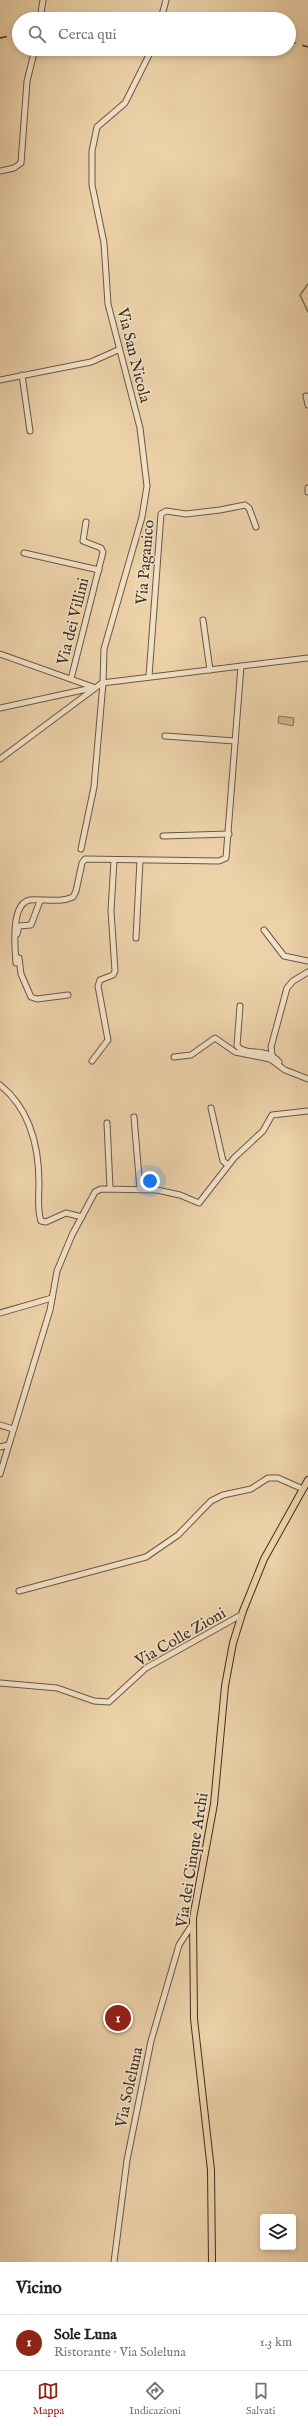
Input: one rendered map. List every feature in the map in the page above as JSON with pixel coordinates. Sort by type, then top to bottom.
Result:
[{"type":"main road","name":"Via dei Cinque Archi","points":[[212,2262],[211,2170],[194,2019],[192,1925],[214,1798],[226,1677],[241,1615],[267,1554],[308,1480]]},
{"type":"street","points":[[41,12],[43,0]]},
{"type":"street","points":[[163,12],[166,0]]},
{"type":"street","points":[[0,171],[14,168],[21,163],[28,81],[33,56]]},
{"type":"street","name":"Via San Nicola","points":[[103,682],[105,646],[142,517],[147,489],[140,428],[118,350],[108,301],[104,240],[92,186],[92,148],[97,127],[125,103],[148,56]]},
{"type":"street","points":[[0,380],[91,362],[118,350]]},
{"type":"street","points":[[22,375],[30,431]]},
{"type":"street","points":[[306,396],[308,405]]},
{"type":"street","name":"Via Paganico","points":[[149,676],[161,514],[166,511],[186,514],[245,505],[249,508],[256,527]]},
{"type":"street","name":"Via dei Villini","points":[[71,679],[103,550],[83,541],[86,522]]},
{"type":"street","name":"Via dei Villini","points":[[24,553],[99,570]]},
{"type":"street","points":[[203,620],[210,670]]},
{"type":"street","points":[[0,654],[93,687]]},
{"type":"street","points":[[0,759],[93,687],[103,682],[308,658]]},
{"type":"street","points":[[16,963],[16,921],[26,902],[68,899],[74,896],[84,859],[223,860],[227,856],[241,666]]},
{"type":"street","points":[[81,849],[94,791],[103,682]]},
{"type":"street","points":[[0,708],[93,687]]},
{"type":"street","points":[[165,736],[235,741]]},
{"type":"street","points":[[163,836],[228,834]]},
{"type":"street","points":[[92,1061],[108,1039],[98,986],[100,980],[113,975],[116,971],[113,955],[111,911],[114,860]]},
{"type":"street","points":[[136,938],[140,860]]},
{"type":"street","points":[[40,901],[31,925],[20,926],[17,929],[21,974],[32,998],[68,994]]},
{"type":"street","points":[[264,930],[284,956],[308,961]]},
{"type":"street","points":[[290,1072],[272,1054],[271,1047],[286,990],[292,982],[308,972]]},
{"type":"street","points":[[240,1006],[237,1046],[242,1050],[272,1054]]},
{"type":"street","points":[[174,1057],[191,1055],[215,1038],[235,1052],[270,1058],[290,1072],[308,1079]]},
{"type":"street","points":[[0,1085],[18,1105],[36,1142],[39,1160],[41,1221],[46,1222],[66,1213],[82,1217]]},
{"type":"street","points":[[211,1108],[223,1161],[228,1165]]},
{"type":"street","points":[[0,1474],[52,1298],[58,1270],[94,1192],[110,1188],[140,1189],[178,1195],[199,1203],[228,1165],[263,1131],[272,1114],[308,1111]]},
{"type":"street","points":[[134,1117],[140,1189]]},
{"type":"street","points":[[107,1123],[110,1188]]},
{"type":"street","points":[[0,1313],[52,1298]]},
{"type":"street","points":[[0,1425],[13,1429]]},
{"type":"street","points":[[0,1447],[8,1445]]},
{"type":"street","points":[[19,1591],[146,1557],[178,1535],[211,1500],[221,1496],[251,1489],[268,1478],[278,1478],[302,1490]]},
{"type":"street","name":"Via Colle Zioni","points":[[0,1683],[55,1688],[93,1700],[109,1702],[146,1668],[241,1615]]},
{"type":"street","name":"Via Soleluna","points":[[114,2262],[127,2160],[152,2037],[179,1945],[192,1925]]},
{"type":"shaded area","points":[[279,716],[294,718],[293,726],[278,723]]},
{"type":"waterway","points":[[308,284],[300,295],[308,312]]},
{"type":"railway","points":[[0,38],[12,35]]},
{"type":"railway","points":[[296,43],[308,47]]},
{"type":"place","name":"Sole Luna","points":[[118,2018]]}]
